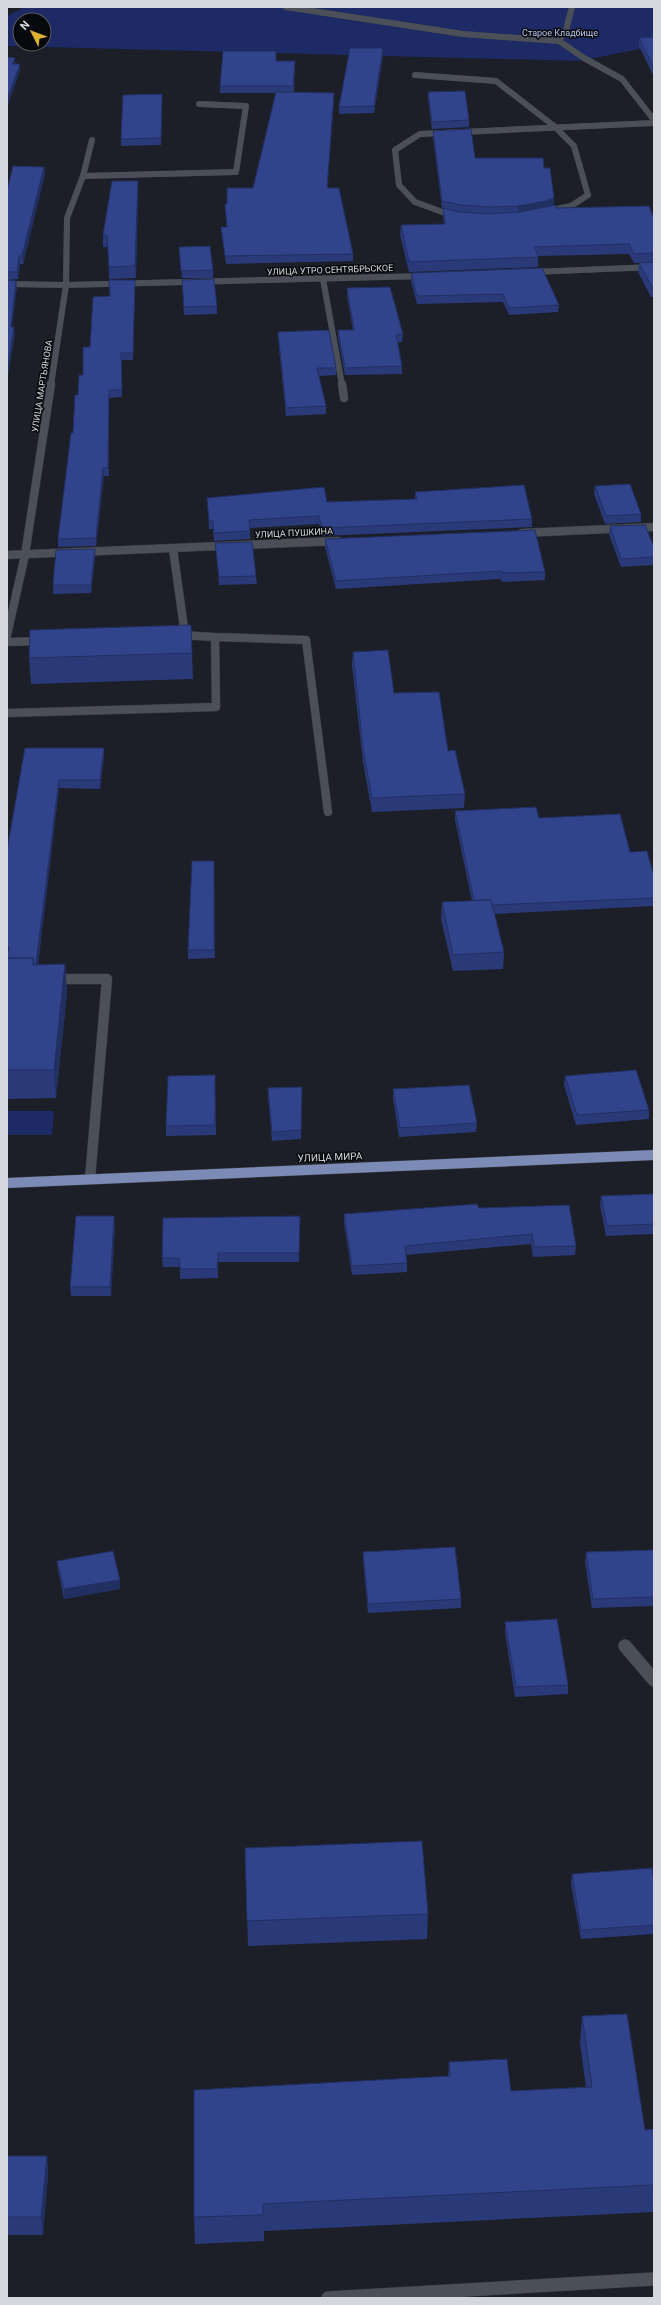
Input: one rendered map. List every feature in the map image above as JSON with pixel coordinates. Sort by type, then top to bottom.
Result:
[{"type":"main road","name":"УЛИЦА МИРА","points":[[7,1183],[654,1155]]},
{"type":"street","points":[[286,7],[463,34],[560,41],[584,58],[622,79],[654,120]]},
{"type":"street","points":[[560,41],[566,30],[572,7]]},
{"type":"street","points":[[415,75],[496,81],[554,126],[574,146],[585,179],[588,195],[571,206],[536,213]]},
{"type":"street","points":[[83,176],[236,172],[246,106],[199,104]]},
{"type":"street","points":[[467,219],[436,212],[415,202],[399,185],[395,150],[420,134],[554,126],[654,123]]},
{"type":"street","name":"УЛИЦА МАРТЬЯНОВА","points":[[7,635],[25,555],[66,285],[68,218],[83,176],[92,140]]},
{"type":"street","points":[[527,272],[654,268]]},
{"type":"street","name":"УЛИЦА УТРО СЕНТЯБРЬСКОЕ","points":[[7,284],[66,285],[431,276]]},
{"type":"street","points":[[323,279],[344,398]]},
{"type":"street","points":[[512,533],[654,527]]},
{"type":"street","name":"УЛИЦА ПУШКИНА","points":[[7,555],[347,541]]},
{"type":"street","points":[[174,549],[185,635]]},
{"type":"street","points":[[169,636],[185,635],[306,640],[328,812]]},
{"type":"street","points":[[7,713],[216,707],[215,637]]},
{"type":"street","points":[[7,642],[53,640]]},
{"type":"street","points":[[45,979],[107,979],[90,1179]]},
{"type":"street","points":[[625,1646],[654,1680]]},
{"type":"street","points":[[328,2298],[654,2279]]},
{"type":"green space","name":"Старое Кладбище","points":[[25,7],[654,7],[654,46],[580,61],[52,47],[52,12],[15,12]]},
{"type":"green space","name":"Старое Кладбище","points":[[12,14],[12,46],[7,46],[7,16]]},
{"type":"green space","points":[[7,1111],[54,1111],[52,1135],[7,1135]]},
{"type":"building","points":[[654,37],[654,68],[639,38]]},
{"type":"building","points":[[350,48],[383,48],[374,106],[339,107]]},
{"type":"building","points":[[223,51],[276,51],[276,61],[295,61],[293,86],[220,86]]},
{"type":"building","points":[[7,57],[15,58],[12,64],[20,64],[7,100]]},
{"type":"building","points":[[465,91],[469,120],[432,122],[428,92]]},
{"type":"building","points":[[276,92],[334,93],[327,188],[339,188],[353,254],[225,256],[221,227],[227,227],[225,204],[227,204],[227,188],[253,188]]},
{"type":"building","points":[[162,94],[161,138],[121,139],[123,95]]},
{"type":"building","points":[[471,129],[475,158],[543,158],[544,168],[550,168],[554,198],[518,206],[489,207],[461,205],[442,201],[433,131]]},
{"type":"building","points":[[13,166],[44,167],[22,256],[19,256],[17,272],[7,272],[7,190]]},
{"type":"building","points":[[112,181],[138,181],[135,266],[109,267],[107,235],[103,235]]},
{"type":"building","points":[[556,205],[556,208],[649,206],[654,219],[654,253],[634,254],[629,244],[534,247],[539,257],[409,262],[401,225],[445,224],[443,208],[460,212],[489,214],[520,212]]},
{"type":"building","points":[[210,246],[213,270],[181,271],[179,247]]},
{"type":"building","points":[[654,262],[654,287],[652,287],[639,263]]},
{"type":"building","points":[[542,268],[559,305],[509,308],[503,294],[417,296],[411,273]]},
{"type":"building","points":[[214,279],[217,306],[184,307],[182,280]]},
{"type":"building","points":[[7,280],[16,281],[11,327],[14,327],[7,372]]},
{"type":"building","points":[[109,280],[135,280],[133,353],[121,353],[122,390],[109,390],[108,468],[103,468],[96,538],[58,539],[71,433],[73,433],[75,395],[78,395],[79,375],[83,375],[83,347],[90,347],[93,297],[110,296]]},
{"type":"building","points":[[390,287],[403,334],[396,335],[402,366],[345,368],[338,330],[354,330],[347,288]]},
{"type":"building","points":[[329,330],[336,368],[317,368],[326,406],[286,408],[278,332]]},
{"type":"building","points":[[630,484],[641,514],[606,516],[595,486]]},
{"type":"building","points":[[524,485],[532,519],[322,528],[319,516],[249,520],[250,531],[214,533],[213,521],[209,521],[207,498],[324,487],[327,502],[417,499],[415,492]]},
{"type":"building","points":[[645,525],[654,547],[654,557],[621,559],[610,526]]},
{"type":"building","points":[[535,530],[545,572],[502,573],[502,571],[336,581],[325,539]]},
{"type":"building","points":[[252,542],[256,576],[219,577],[215,543]]},
{"type":"building","points":[[95,549],[91,585],[53,585],[56,550]]},
{"type":"building","points":[[191,625],[192,653],[29,658],[30,630]]},
{"type":"building","points":[[388,650],[394,693],[439,692],[448,751],[455,750],[465,794],[372,798],[363,749],[353,652]]},
{"type":"building","points":[[25,748],[104,748],[100,780],[59,780],[36,964],[34,964],[33,958],[7,958],[9,947],[7,947],[7,850]]},
{"type":"building","points":[[536,807],[539,818],[620,814],[630,852],[647,851],[654,876],[654,898],[492,905],[491,900],[474,900],[455,811]]},
{"type":"building","points":[[192,861],[214,861],[214,950],[188,950]]},
{"type":"building","points":[[491,900],[504,952],[453,955],[442,902]]},
{"type":"building","points":[[7,958],[33,958],[33,965],[65,964],[54,1070],[7,1070]]},
{"type":"building","points":[[636,1070],[649,1110],[577,1115],[565,1076]]},
{"type":"building","points":[[215,1075],[215,1125],[166,1126],[168,1076]]},
{"type":"building","points":[[469,1085],[477,1123],[400,1128],[393,1089]]},
{"type":"building","points":[[302,1087],[301,1130],[272,1132],[268,1088]]},
{"type":"building","points":[[654,1194],[654,1224],[607,1226],[601,1196]]},
{"type":"building","points":[[477,1204],[479,1208],[569,1205],[576,1246],[534,1247],[532,1234],[405,1246],[407,1263],[352,1266],[344,1214]]},
{"type":"building","points":[[76,1216],[114,1216],[110,1287],[70,1287]]},
{"type":"building","points":[[300,1216],[299,1253],[218,1253],[217,1269],[180,1269],[179,1258],[162,1258],[163,1218]]},
{"type":"building","points":[[455,1547],[461,1599],[368,1604],[363,1552]]},
{"type":"building","points":[[654,1550],[654,1597],[593,1599],[586,1552]]},
{"type":"building","points":[[113,1551],[120,1580],[64,1589],[57,1561]]},
{"type":"building","points":[[557,1619],[568,1685],[516,1687],[505,1622]]},
{"type":"building","points":[[422,1841],[428,1914],[247,1921],[245,1848]]},
{"type":"building","points":[[652,1868],[654,1880],[654,1925],[581,1930],[572,1874]]},
{"type":"building","points":[[627,2014],[645,2130],[654,2129],[654,2185],[263,2204],[263,2215],[194,2217],[194,2090],[450,2076],[449,2062],[507,2059],[511,2091],[592,2087],[582,2016]]},
{"type":"building","points":[[7,2156],[47,2156],[41,2217],[7,2217]]}]
